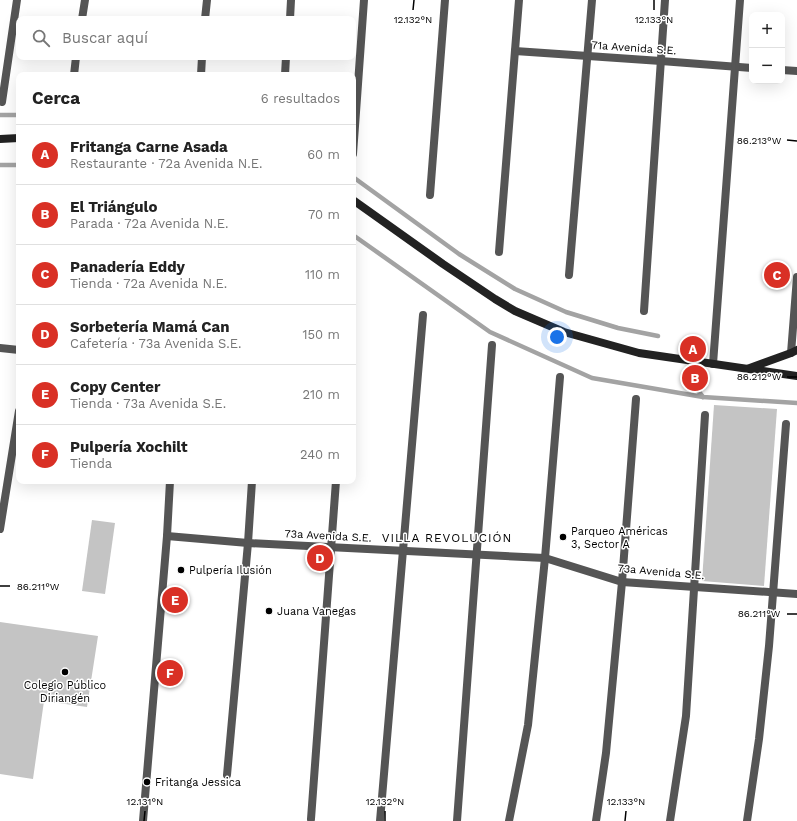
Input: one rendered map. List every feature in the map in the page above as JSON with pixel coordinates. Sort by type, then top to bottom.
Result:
[{"type":"street","points":[[2,102],[17,0]]},
{"type":"street","points":[[82,16],[85,0]]},
{"type":"street","points":[[205,16],[207,0]]},
{"type":"street","points":[[290,16],[291,0]]},
{"type":"street","points":[[356,112],[364,0]]},
{"type":"street","points":[[430,195],[445,0]]},
{"type":"street","points":[[500,252],[519,0]]},
{"type":"street","points":[[569,275],[592,0]]},
{"type":"street","points":[[644,311],[665,0]]},
{"type":"street","points":[[713,364],[740,0]]},
{"type":"street","name":"71a Avenida S.E.","points":[[515,51],[749,68]]},
{"type":"street","points":[[74,72],[76,60]]},
{"type":"street","points":[[201,72],[202,60]]},
{"type":"street","points":[[285,72],[286,60]]},
{"type":"street","points":[[785,70],[797,71]]},
{"type":"street","points":[[0,139],[16,138]]},
{"type":"street","points":[[356,202],[495,299],[516,311],[564,332],[639,353],[797,376]]},
{"type":"street","points":[[746,369],[794,352],[797,277]]},
{"type":"street","points":[[380,821],[423,315]]},
{"type":"street","points":[[457,821],[492,344]]},
{"type":"street","points":[[0,348],[16,350]]},
{"type":"street","points":[[509,821],[528,725],[545,558],[560,377]]},
{"type":"street","points":[[596,821],[606,754],[622,582],[636,399]]},
{"type":"street","points":[[670,821],[686,716],[705,415]]},
{"type":"street","points":[[747,821],[759,739],[769,646],[786,424]]},
{"type":"street","points":[[0,529],[16,429]]},
{"type":"street","points":[[143,821],[170,484]]},
{"type":"street","points":[[228,775],[252,484]]},
{"type":"street","points":[[311,819],[336,484]]},
{"type":"street","name":"73a Avenida S.E.","points":[[166,536],[248,543],[545,558],[622,582],[797,594]]},
{"type":"building","points":[[714,405],[777,409],[764,586],[702,581]]},
{"type":"building","points":[[92,520],[115,523],[105,594],[82,591]]},
{"type":"building","points":[[0,622],[98,636],[87,707],[44,701],[33,779],[0,774]]},
{"type":"waterway","points":[[0,115],[16,115]]},
{"type":"waterway","points":[[0,165],[16,165]]},
{"type":"waterway","points":[[356,179],[459,254],[515,289],[566,312],[618,328],[658,336]]},
{"type":"waterway","points":[[356,237],[490,332],[592,378],[703,397],[797,403]]},
{"type":"waterway","points":[[696,388],[703,397]]},
{"type":"place","name":"Panadería Eddy","points":[[777,275]]},
{"type":"place","name":"Fritanga Carne Asada","points":[[693,349]]},
{"type":"place","name":"El Triángulo","points":[[695,378]]},
{"type":"place","name":"Parqueo Américas 3, Sector A","points":[[563,537]]},
{"type":"place","name":"Sorbetería Mamá Can","points":[[320,558]]},
{"type":"place","name":"Pulpería Ilusión","points":[[181,570]]},
{"type":"place","name":"Copy Center","points":[[175,600]]},
{"type":"place","name":"Juana Vanegas","points":[[269,611]]},
{"type":"place","name":"Colegio Público Diriangén","points":[[65,672]]},
{"type":"place","name":"Pulpería Xochilt","points":[[170,673]]},
{"type":"place","name":"Fritanga Jessica","points":[[147,782]]},
{"type":"district","name":"VILLA REVOLUCIÓN","points":[[447,538]]}]
